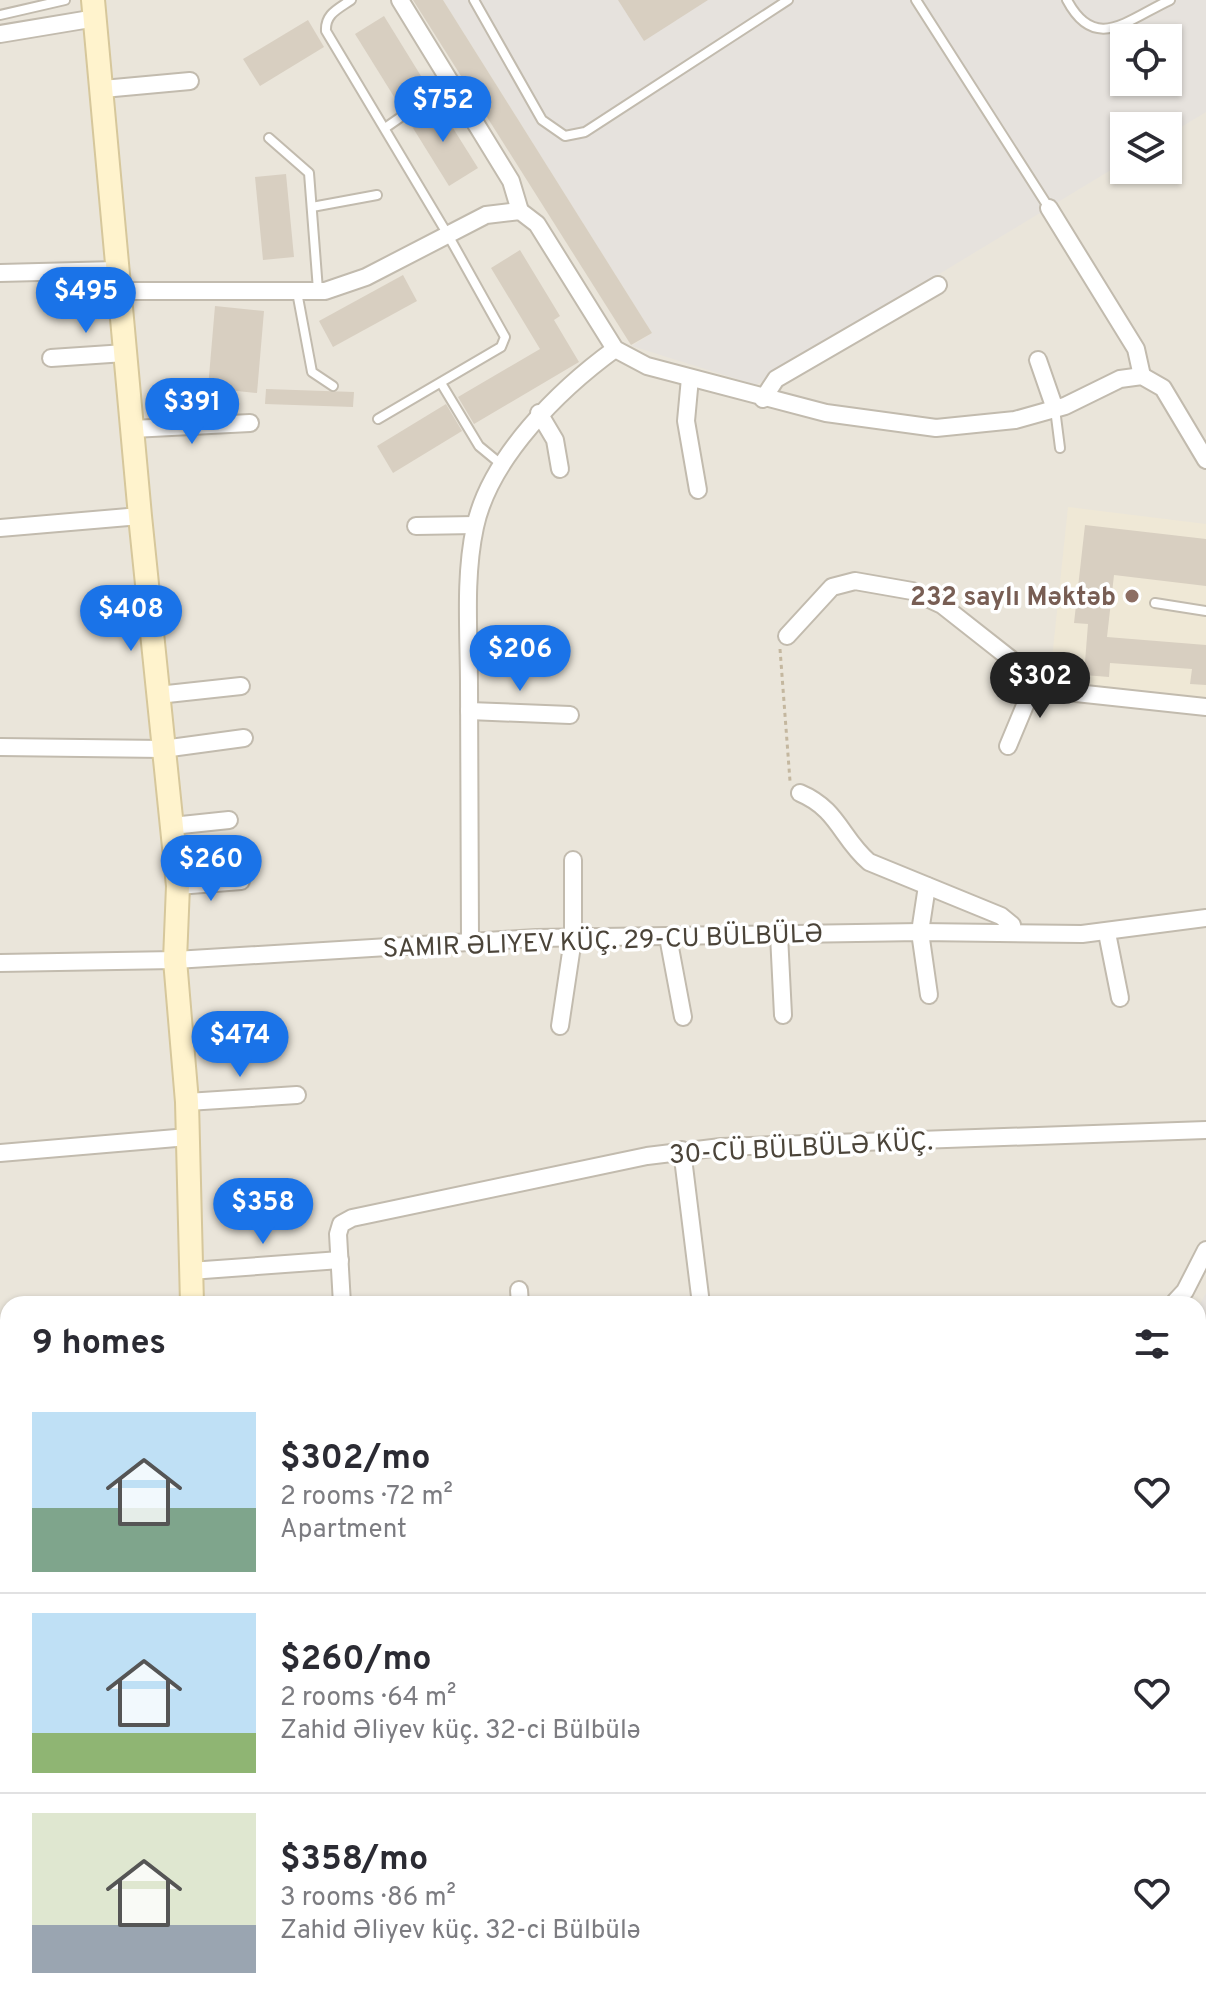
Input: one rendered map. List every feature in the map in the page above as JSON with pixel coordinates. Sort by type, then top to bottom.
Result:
[{"type":"street","points":[[400,0],[511,181],[520,211],[537,224],[615,349],[634,361],[763,399],[853,418],[936,428],[989,425],[1055,409],[1120,379],[1142,376],[1163,388],[1206,460]]},
{"type":"street","points":[[0,34],[95,9],[140,516],[178,886],[175,960],[187,1102],[192,1296]]},
{"type":"street","points":[[103,89],[190,81]]},
{"type":"street","points":[[1049,208],[1136,349],[1142,376]]},
{"type":"street","points":[[0,273],[318,291],[366,277],[486,215],[520,211]]},
{"type":"street","points":[[763,399],[776,379],[938,285]]},
{"type":"street","points":[[470,940],[469,586],[475,525],[504,467],[539,413],[615,349]]},
{"type":"street","points":[[51,358],[125,353]]},
{"type":"street","points":[[1038,360],[1055,409]]},
{"type":"street","points":[[690,378],[686,421],[698,490]]},
{"type":"street","points":[[539,413],[555,440],[560,469]]},
{"type":"street","points":[[132,429],[250,423]]},
{"type":"street","points":[[0,528],[140,516]]},
{"type":"street","points":[[416,526],[475,525]]},
{"type":"street","points":[[787,636],[826,592],[855,581],[927,597],[1036,679],[1076,693],[1206,707]]},
{"type":"street","points":[[1008,746],[1036,679]]},
{"type":"street","points":[[158,695],[241,686]]},
{"type":"street","points":[[469,711],[570,715]]},
{"type":"street","points":[[0,747],[163,749],[244,738]]},
{"type":"street","points":[[800,793],[818,801],[839,821],[858,853],[869,862],[1001,916],[1012,925],[1009,932]]},
{"type":"street","points":[[172,826],[229,820]]},
{"type":"street","points":[[560,1026],[573,939],[573,860]]},
{"type":"street","points":[[178,886],[241,881]]},
{"type":"street","points":[[927,886],[920,932],[929,995]]},
{"type":"street","name":"SAMIR ƏLIYEV KÜÇ. 29-CU BÜLBÜLƏ","points":[[0,963],[175,960],[470,940],[920,932],[1107,933],[1206,918]]},
{"type":"street","points":[[1107,933],[1120,998]]},
{"type":"street","points":[[779,935],[783,1015]]},
{"type":"street","points":[[668,937],[683,1017]]},
{"type":"street","points":[[187,1102],[297,1095]]},
{"type":"street","name":"30-CÜ BÜLBÜLƏ KÜÇ.","points":[[342,1296],[338,1234],[341,1224],[352,1218],[682,1150],[1206,1130]]},
{"type":"street","points":[[0,1153],[188,1137]]},
{"type":"street","points":[[682,1150],[700,1296]]},
{"type":"street","points":[[1180,1296],[1206,1250]]},
{"type":"street","points":[[190,1271],[340,1260]]},
{"type":"lane","points":[[0,15],[65,0]]},
{"type":"lane","points":[[351,0],[331,14],[325,22],[326,31],[448,235],[505,342],[378,419]]},
{"type":"lane","points":[[474,0],[542,120],[565,136],[585,132],[788,0]]},
{"type":"lane","points":[[916,0],[1049,208]]},
{"type":"lane","points":[[1067,0],[1078,21],[1092,30],[1106,30],[1170,0]]},
{"type":"lane","points":[[385,128],[451,83]]},
{"type":"lane","points":[[269,138],[309,173],[318,291]]},
{"type":"lane","points":[[312,207],[377,195]]},
{"type":"lane","points":[[297,292],[312,372],[333,386]]},
{"type":"lane","points":[[441,383],[479,446],[504,467]]},
{"type":"lane","points":[[1055,409],[1060,448]]},
{"type":"lane","points":[[1155,603],[1206,611]]},
{"type":"path","points":[[787,636],[780,649],[780,669],[787,762],[790,782],[800,793]]},
{"type":"shaded area","points":[[0,0],[1206,0],[1206,1296],[0,1296]]},
{"type":"shaded area","points":[[443,0],[1206,0],[1206,112],[1182,127],[1182,112],[1110,112],[1110,170],[756,385],[632,346],[652,333]]},
{"type":"shaded area","name":"232 saylı Məktəb","points":[[1068,507],[1206,524],[1206,698],[1064,683],[1051,668]]},
{"type":"building","points":[[413,0],[443,0],[652,333],[631,345]]},
{"type":"building","points":[[618,0],[708,0],[644,41]]},
{"type":"building","points":[[384,16],[429,89],[401,108],[355,34]]},
{"type":"building","points":[[308,20],[324,47],[260,86],[243,59]]},
{"type":"building","points":[[436,101],[478,168],[449,186],[408,120]]},
{"type":"building","points":[[286,174],[294,257],[263,260],[255,177]]},
{"type":"building","points":[[520,250],[560,316],[554,320],[579,362],[474,424],[458,397],[540,349],[491,268]]},
{"type":"building","points":[[403,275],[417,301],[333,347],[319,321]]},
{"type":"building","points":[[215,306],[264,311],[257,393],[208,388]]},
{"type":"building","points":[[266,389],[354,392],[353,407],[265,404]]},
{"type":"building","points":[[446,404],[462,431],[393,473],[377,446]]},
{"type":"building","points":[[1085,525],[1206,539],[1206,586],[1114,575],[1107,637],[1206,645],[1206,685],[1190,684],[1192,669],[1110,663],[1109,677],[1084,675],[1088,624],[1074,623]]},
{"type":"place","name":"232 saylı Məktəb","points":[[1132,596]]}]
